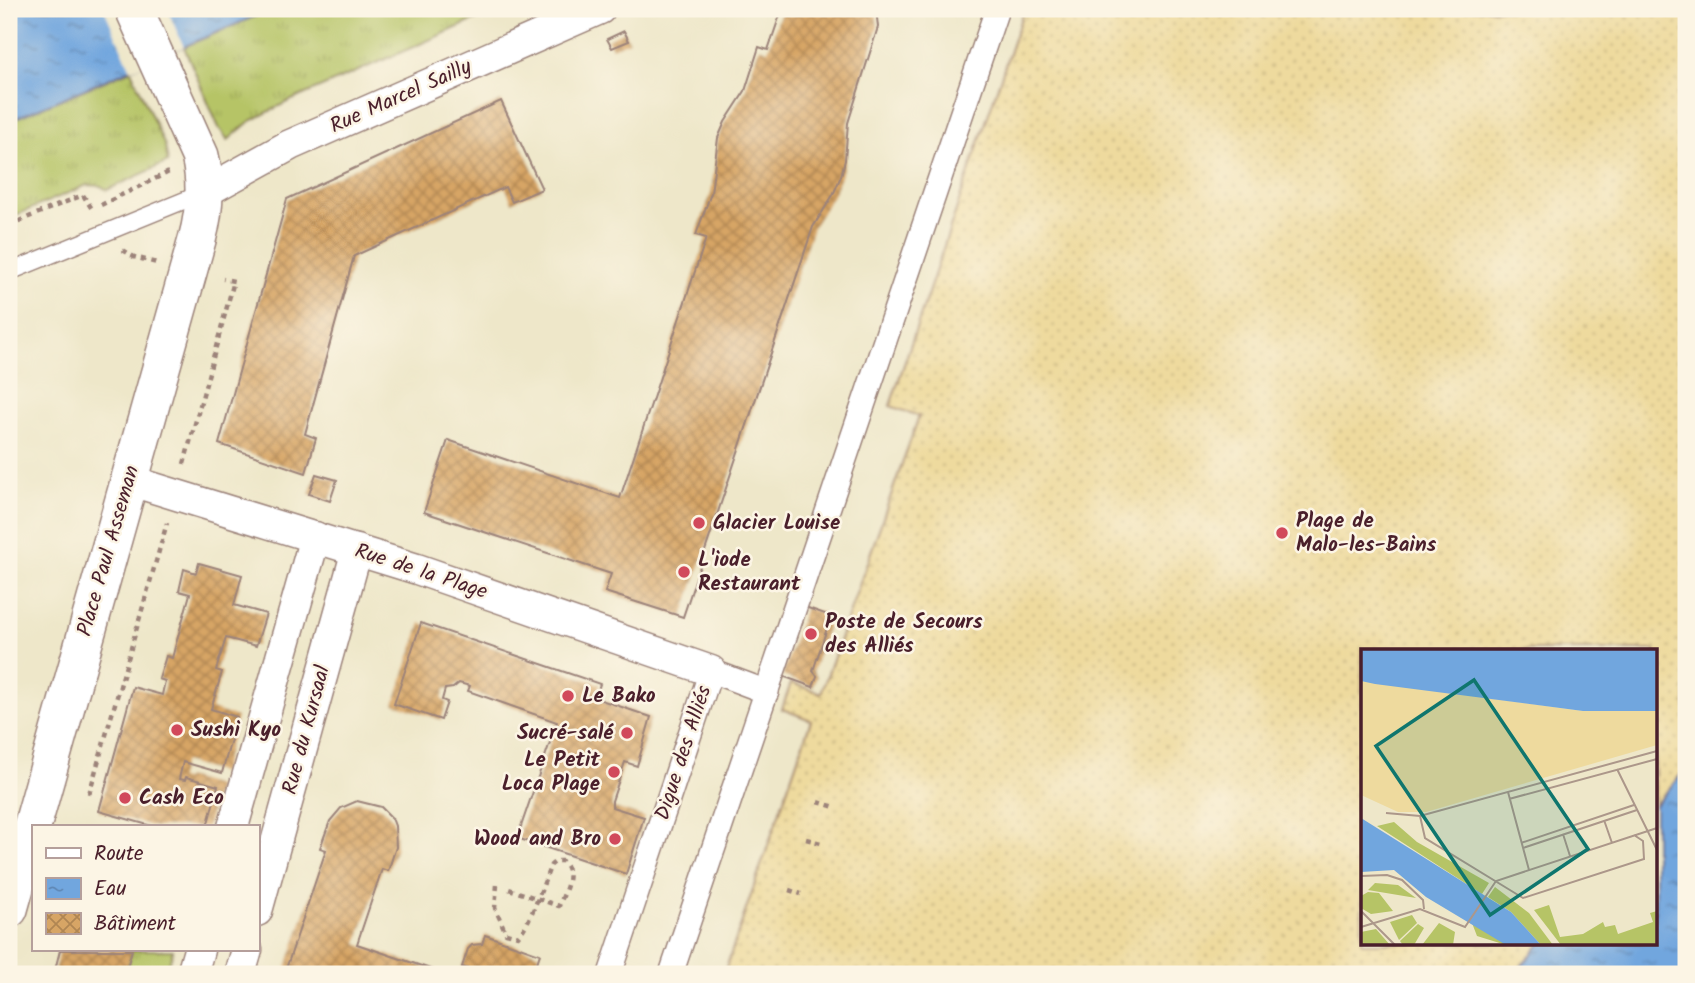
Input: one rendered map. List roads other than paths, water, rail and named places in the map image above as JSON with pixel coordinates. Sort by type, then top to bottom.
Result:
[{"type":"street","name":"Place Paul Asseman","points":[[38,825],[128,480],[199,232],[205,192],[204,174],[195,144],[134,9]]},
{"type":"street","name":"Rue Marcel Sailly","points":[[205,192],[290,145],[600,9]]},
{"type":"street","points":[[671,974],[997,9]]},
{"type":"street","name":"Rue de la Plage","points":[[128,480],[417,569],[712,671]]},
{"type":"street","name":"Rue du Kursaal","points":[[234,825],[315,537]]},
{"type":"street","name":"Rue du Kursaal","points":[[259,904],[356,550]]},
{"type":"street","name":"Digue des Alliés","points":[[610,974],[712,671],[767,691]]},
{"type":"street","name":"Place Paul Asseman","points":[[9,909],[32,843]]},
{"type":"street","points":[[192,974],[199,951]]},
{"type":"street","points":[[240,974],[247,951]]},
{"type":"lane","points":[[9,272],[205,192]]},
{"type":"water","points":[[9,9],[272,9],[9,121]]},
{"type":"water","points":[[1686,769],[1686,974],[1515,974],[1540,944],[1656,944],[1656,804]]},
{"type":"place","name":"Glacier Louise","points":[[699,523]]},
{"type":"place","name":"Plage de Malo-les-Bains","points":[[1282,533]]},
{"type":"place","name":"L'iode Restaurant","points":[[684,572]]},
{"type":"place","name":"Poste de Secours des Alliés","points":[[811,634]]},
{"type":"place","name":"Le Bako","points":[[568,696]]},
{"type":"place","name":"Sushi Kyo","points":[[177,730]]},
{"type":"place","name":"Sucré-salé","points":[[627,733]]},
{"type":"place","name":"Le Petit Loca Plage","points":[[614,772]]},
{"type":"place","name":"Cash Eco","points":[[125,798]]},
{"type":"place","name":"Wood and Bro","points":[[615,839]]}]
